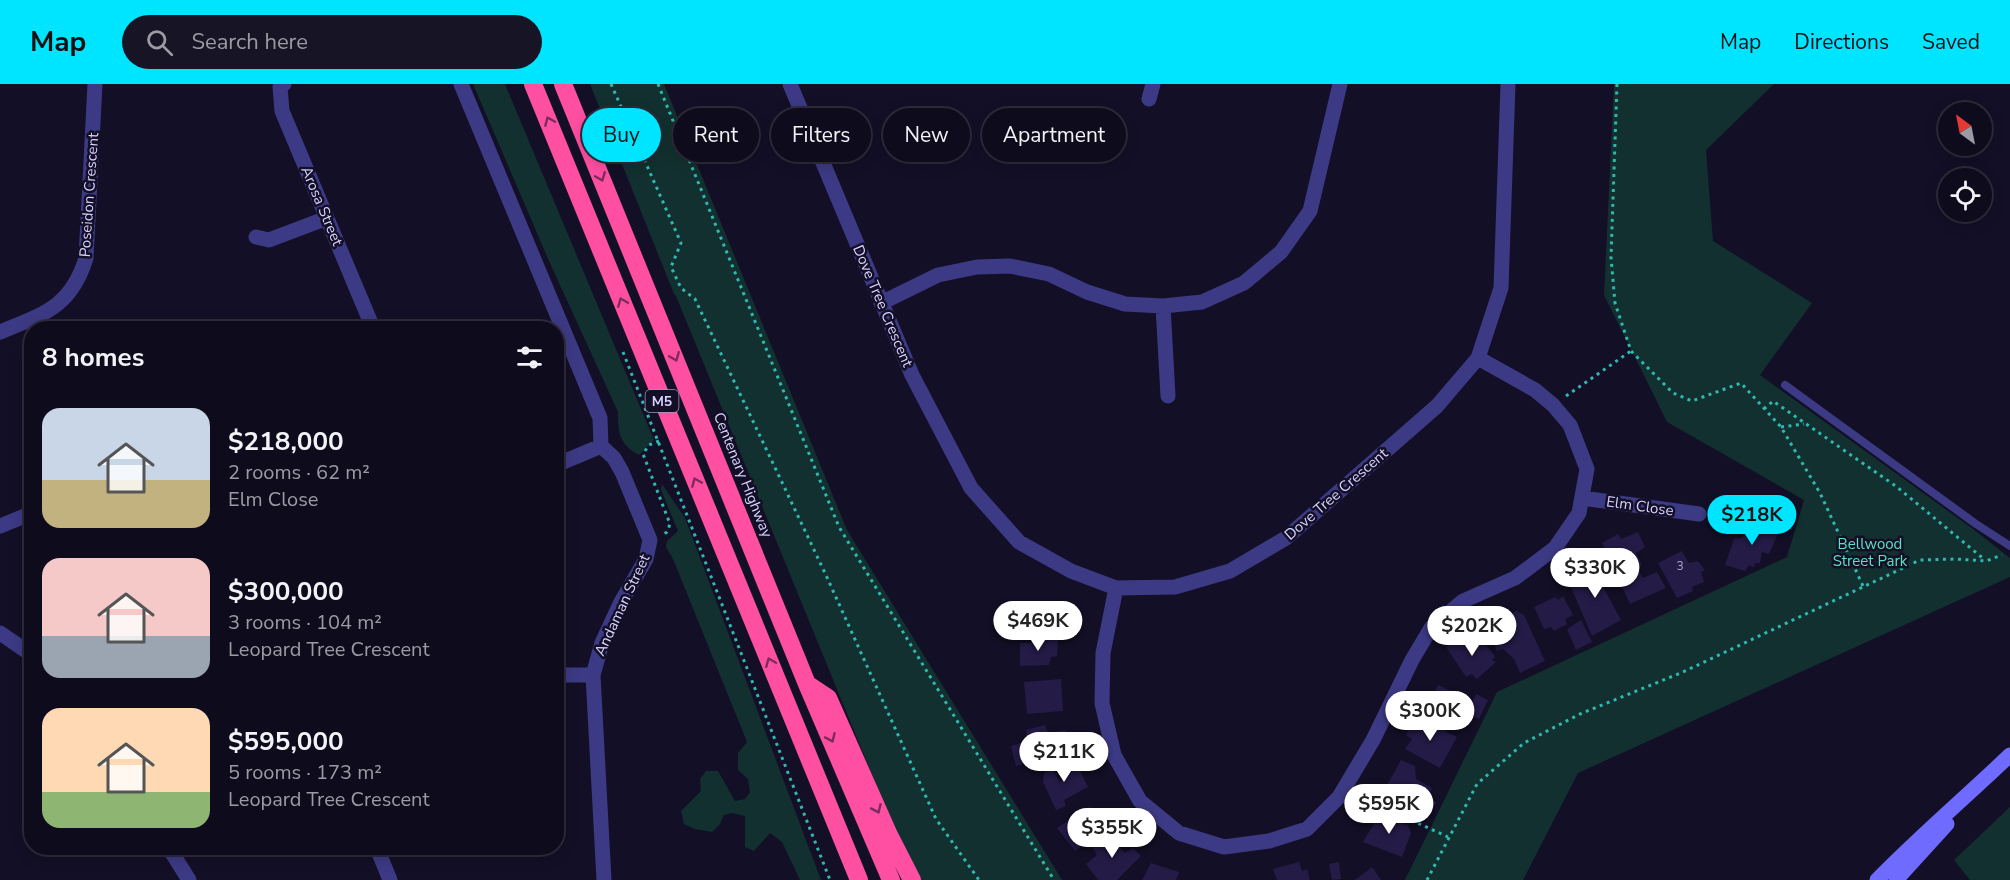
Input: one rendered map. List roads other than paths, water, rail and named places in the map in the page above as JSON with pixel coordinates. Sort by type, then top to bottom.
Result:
[{"type":"highway","name":"M5","points":[[533,84],[859,880]]},
{"type":"highway","name":"Centenary Highway","points":[[563,84],[807,684],[891,880]]},
{"type":"highway","points":[[807,684],[828,698],[888,833],[912,880]]},
{"type":"highway","points":[[847,880],[852,862]]},
{"type":"main road","points":[[1876,880],[1945,813],[1959,804],[2010,755]]},
{"type":"main road","points":[[1896,880],[1950,820],[1959,804]]},
{"type":"street","name":"Poseidon Crescent","points":[[27,321],[56,306],[71,292],[81,274],[86,258],[95,84]]},
{"type":"street","name":"Arosa Street","points":[[284,84],[280,87],[282,111],[370,321]]},
{"type":"street","points":[[460,84],[559,321]]},
{"type":"street","name":"Dove Tree Crescent","points":[[790,84],[912,375],[971,488],[1019,542],[1071,571],[1116,588],[1175,587],[1230,571],[1286,538],[1437,406],[1478,358],[1501,288],[1508,84]]},
{"type":"street","points":[[1149,99],[1153,84]]},
{"type":"street","points":[[881,303],[938,275],[977,267],[1010,266],[1049,274],[1088,292],[1125,304],[1163,306],[1202,302],[1244,283],[1281,252],[1310,211],[1340,84]]},
{"type":"street","points":[[256,237],[269,240],[327,218]]},
{"type":"street","points":[[1163,306],[1168,396]]},
{"type":"street","name":"Poseidon Crescent","points":[[0,332],[24,322]]},
{"type":"street","points":[[564,332],[600,418],[601,446],[564,462]]},
{"type":"street","points":[[1116,588],[1103,653],[1102,703],[1114,755],[1140,801],[1179,833],[1224,846],[1269,841],[1307,829],[1340,797],[1373,740],[1412,660],[1431,628],[1463,601],[1515,578],[1556,548],[1579,513],[1587,469],[1570,425],[1553,405],[1535,390],[1478,358]]},
{"type":"street","name":"Andaman Street","points":[[601,446],[614,458],[622,472],[650,540],[646,559],[621,602],[602,643],[593,675],[604,880]]},
{"type":"street","name":"Elm Close","points":[[1582,498],[1699,514]]},
{"type":"street","points":[[0,526],[24,516]]},
{"type":"street","points":[[0,633],[24,650]]},
{"type":"street","points":[[564,675],[593,675]]},
{"type":"street","points":[[173,855],[189,880]]},
{"type":"street","points":[[380,855],[390,880]]},
{"type":"lane","points":[[1785,385],[2010,546]]},
{"type":"park label","name":"Bellwood Street Park","points":[[1870,552]]}]
